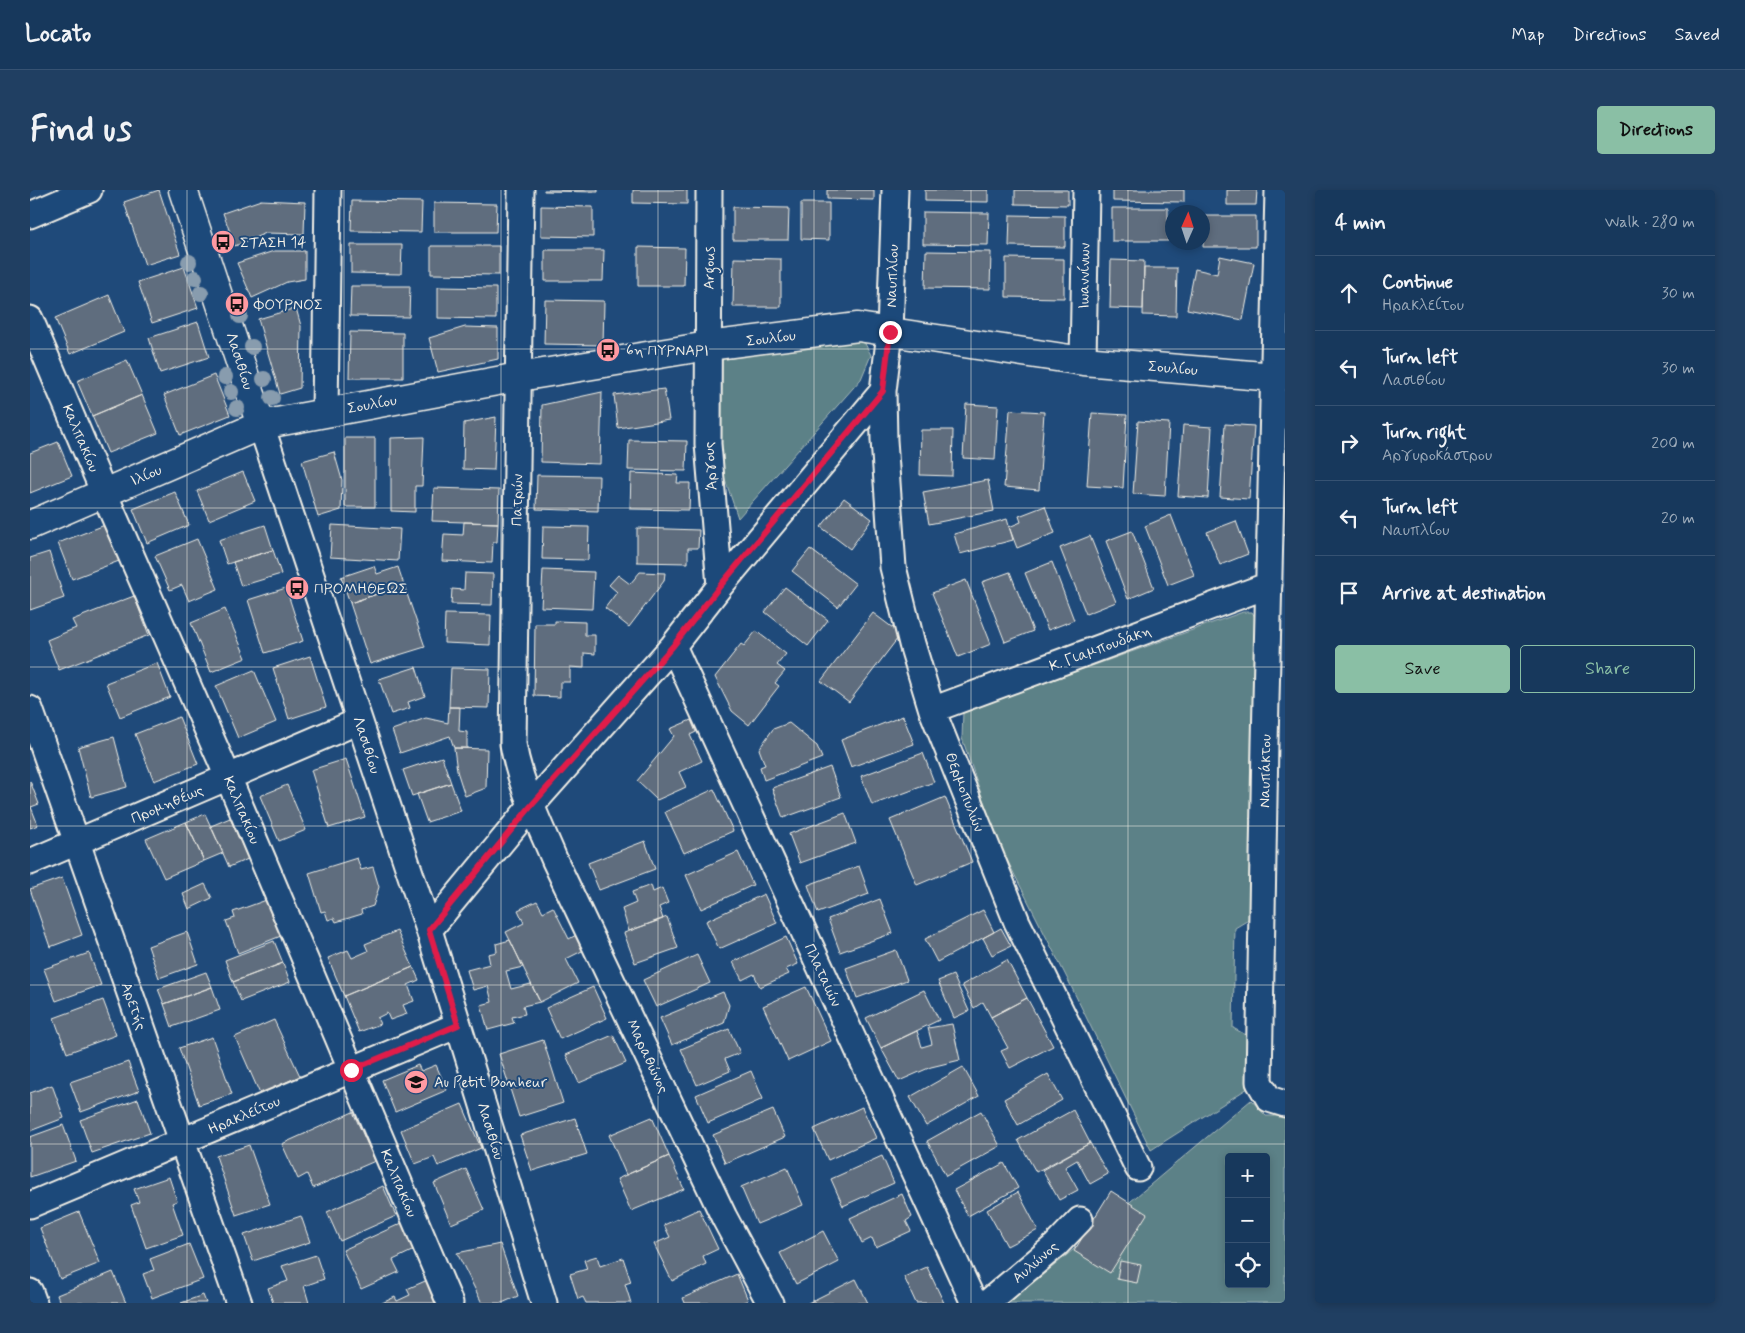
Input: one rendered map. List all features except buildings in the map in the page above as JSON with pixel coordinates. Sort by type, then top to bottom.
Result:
[{"type":"street","points":[[30,215],[89,190]]},
{"type":"street","name":"Λασιθίου","points":[[183,190],[429,930],[544,1303]]},
{"type":"street","points":[[325,412],[328,190]]},
{"type":"street","name":"Πατρών","points":[[521,190],[513,744],[517,768],[531,806]]},
{"type":"street","name":"Argous","points":[[708,346],[709,190]]},
{"type":"street","name":"Ναυπλίου","points":[[883,391],[890,332],[895,190]]},
{"type":"street","name":"Ιωαννίνων","points":[[1083,361],[1086,190]]},
{"type":"street","name":"Ναυπάκτου","points":[[1278,190],[1280,376],[1269,585],[1275,743],[1260,1082],[1270,1098],[1285,1104]]},
{"type":"street","name":"Καλπακίου","points":[[30,319],[228,777],[450,1303]]},
{"type":"street","name":"Σουλίου","points":[[261,425],[519,377],[708,346],[858,327],[1083,361],[1280,376]]},
{"type":"street","name":"Άργους","points":[[708,346],[708,444],[720,586]]},
{"type":"street","points":[[429,930],[531,806],[673,646],[720,586],[883,391]]},
{"type":"street","name":"Θερμοπυλών","points":[[883,391],[884,440],[893,567],[912,644],[932,710],[1017,922],[1138,1168]]},
{"type":"street","name":"Ιλίου","points":[[30,525],[261,425]]},
{"type":"street","name":"Κ. Γιαμπουδάκη","points":[[932,710],[1269,585]]},
{"type":"street","name":"Πλαταιών","points":[[673,646],[974,1303]]},
{"type":"street","name":"Αρετής","points":[[30,709],[239,1303]]},
{"type":"street","name":"Προμηθέως","points":[[30,862],[359,721]]},
{"type":"street","name":"Μαραθώνος","points":[[531,806],[724,1217],[770,1303]]},
{"type":"street","name":"Ηρακλείτου","points":[[30,1205],[458,1025]]},
{"type":"street","name":"Αυλώνος","points":[[987,1303],[1056,1245],[1080,1220]]},
{"type":"street","points":[[30,1292],[34,1303]]},
{"type":"green space","points":[[862,338],[871,355],[861,379],[738,518],[713,443],[713,361]]},
{"type":"green space","points":[[1243,612],[1252,612],[1258,622],[1250,919],[1235,928],[1233,1028],[1250,1037],[1248,1088],[1151,1150],[1000,846],[962,738],[963,712]]},
{"type":"green space","points":[[1251,1100],[1266,1116],[1285,1116],[1285,1303],[1007,1303]]},
{"type":"place","name":"ΣΤΑΣΗ 14","points":[[223,242]]},
{"type":"place","name":"ΦΟΥΡΝΟΣ","points":[[237,304]]},
{"type":"place","name":"6η ΠΥΡΝΑΡΙ","points":[[608,350]]},
{"type":"place","name":"ΠΡΟΜΗΘΕΩΣ","points":[[297,588]]},
{"type":"place","name":"Au Petit Bonheur","points":[[416,1082]]},
{"type":"route","points":[[351,1070],[458,1025],[429,930],[531,806],[673,646],[720,586],[883,391],[890,332]]}]
